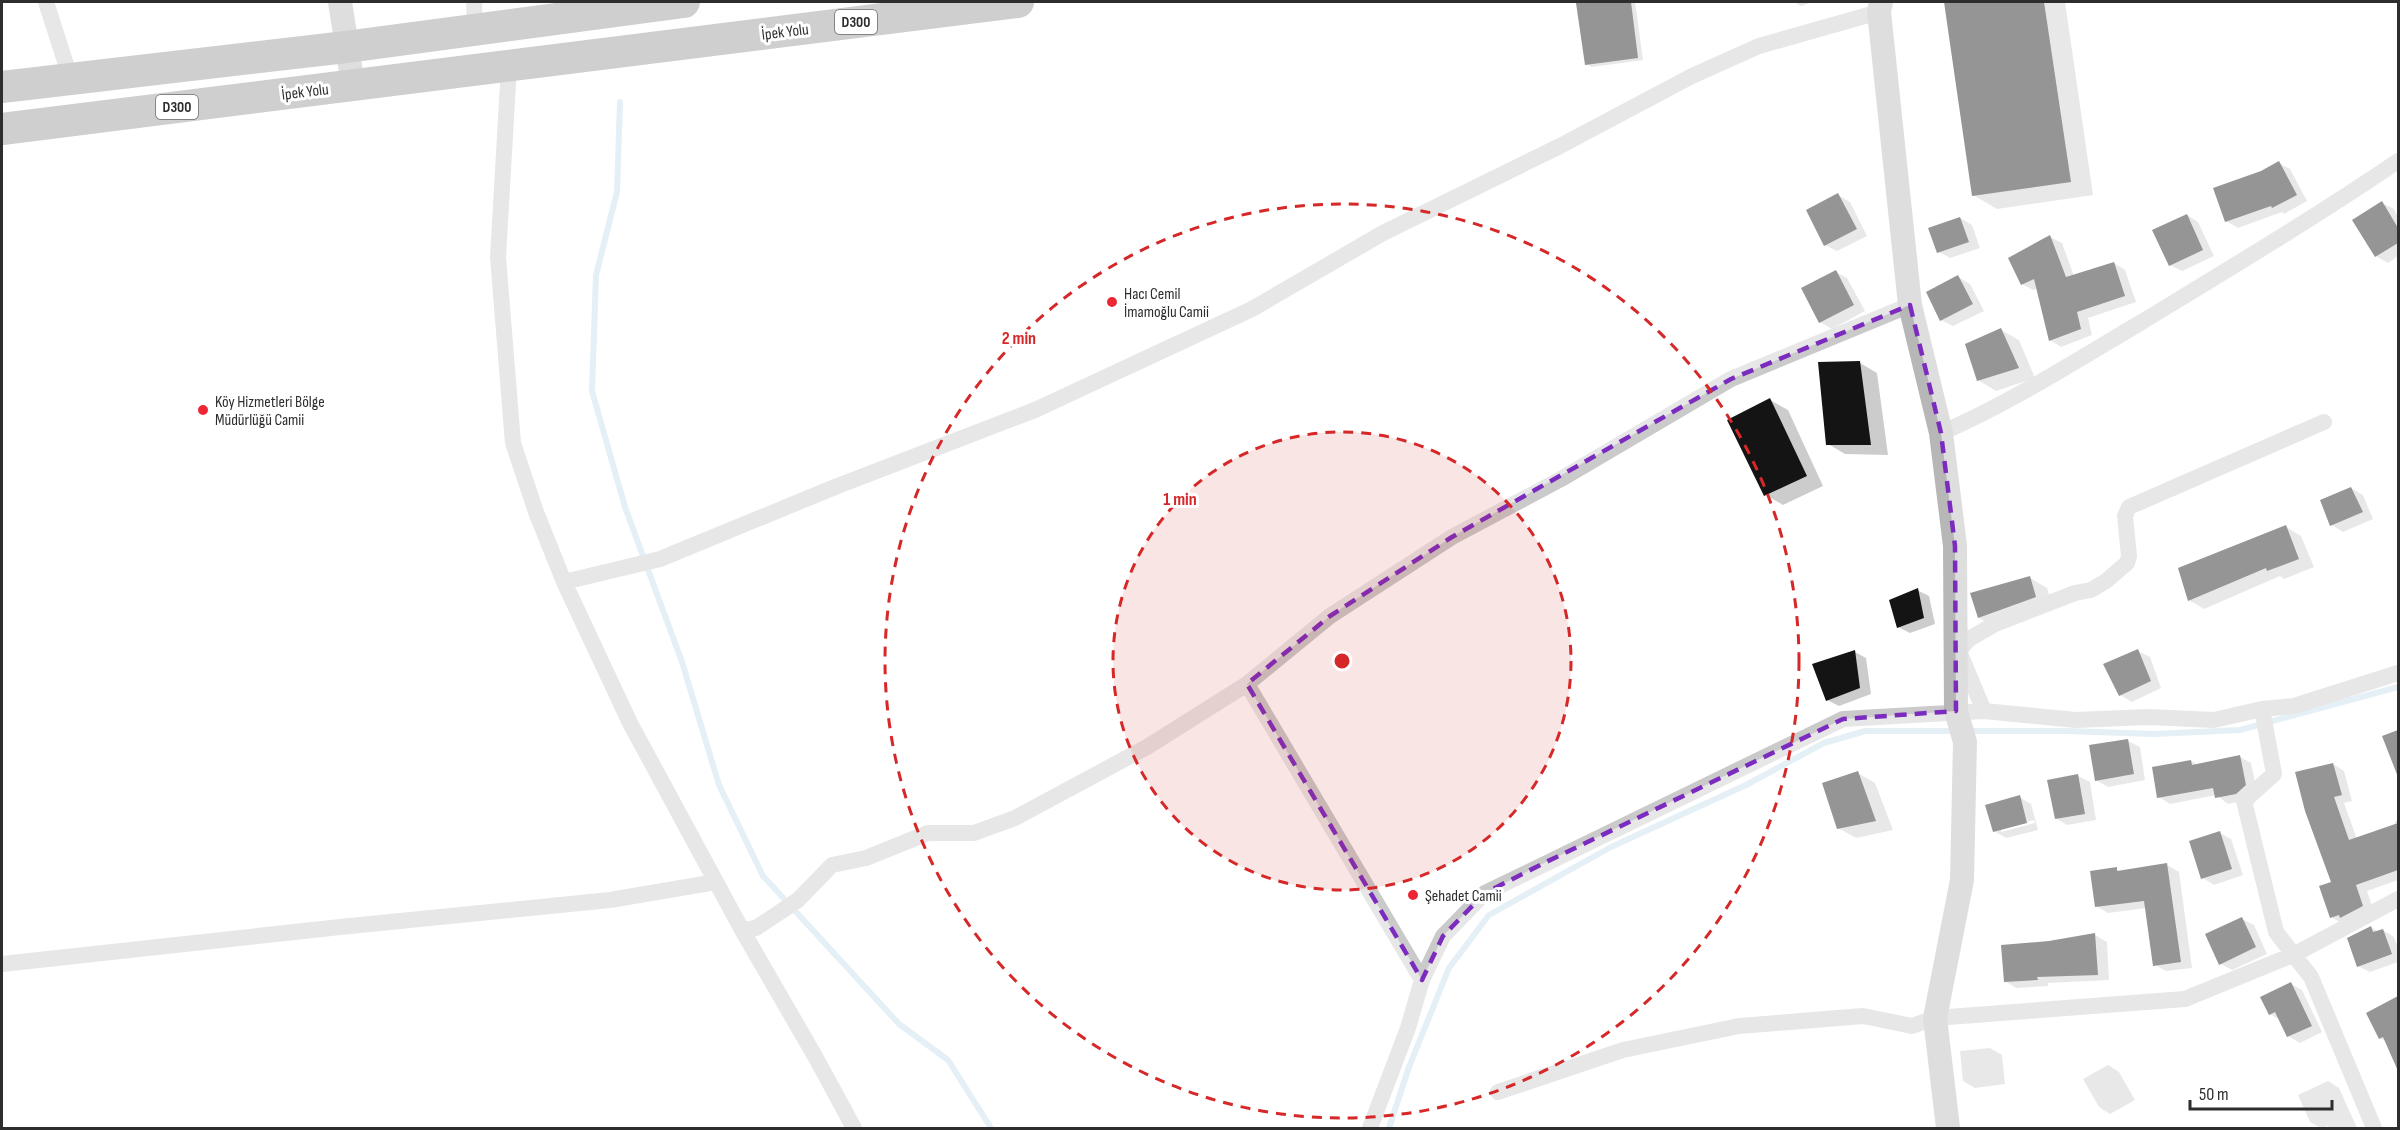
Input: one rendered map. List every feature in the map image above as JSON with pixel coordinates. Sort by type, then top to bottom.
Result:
[{"type":"highway","points":[[2,87],[346,47],[474,15],[589,10],[684,2]]},
{"type":"highway","name":"İpek Yolu","points":[[2,129],[1018,2]]},
{"type":"street","points":[[46,2],[71,80]]},
{"type":"street","points":[[340,2],[352,85]]},
{"type":"street","points":[[564,582],[660,559],[1035,410],[1252,309],[1383,233],[1560,146],[1692,76],[1759,46],[1880,7],[1910,305],[1941,433],[1955,546],[1956,711],[1965,742],[1962,880],[1935,1018],[1948,1128]]},
{"type":"street","points":[[509,66],[498,257],[513,443],[536,512],[564,582],[630,723],[742,930],[854,1128]]},
{"type":"street","points":[[1941,433],[1988,412],[2116,337],[2269,245],[2398,161]]},
{"type":"street","points":[[742,930],[756,928],[798,900],[832,864],[866,858],[928,833],[974,833],[1015,818],[1147,747],[1247,684],[1330,616],[1452,537],[1561,478],[1731,379],[1910,305]]},
{"type":"street","points":[[1984,711],[1959,651],[1966,641],[1995,624],[2075,593],[2091,590],[2106,581],[2127,563],[2129,556],[2125,516],[2129,507],[2324,422]]},
{"type":"street","points":[[1370,1128],[1408,1028],[1422,980],[1443,936],[1485,893],[1843,719],[1956,711],[1984,711],[2076,720],[2147,717],[2214,720],[2264,718],[2294,706],[2398,673]]},
{"type":"street","points":[[1247,684],[1422,980]]},
{"type":"street","points":[[2264,718],[2274,774],[2244,801],[2276,932],[2311,976],[2374,1128]]},
{"type":"street","points":[[2,964],[609,900],[716,882]]},
{"type":"street","points":[[1498,1092],[1623,1050],[1739,1026],[1863,1016],[1912,1026],[1935,1018],[2185,999],[2295,954],[2398,899]]},
{"type":"highlighted area","points":[[1910,305],[1941,433],[1955,546],[1956,711],[1843,719],[1544,863],[1485,893],[1443,936],[1422,980],[1247,684],[1330,616],[1452,537],[1731,379]]},
{"type":"building","points":[[1631,2],[1638,58],[1585,65],[1576,3]]},
{"type":"building","points":[[1944,2],[2044,2],[2071,182],[1972,196]]},
{"type":"building","points":[[2279,161],[2297,195],[2272,208],[2271,206],[2225,222],[2213,188],[2261,171]]},
{"type":"building","points":[[1838,193],[1857,229],[1824,246],[1806,210]]},
{"type":"building","points":[[2382,201],[2398,228],[2398,243],[2375,257],[2352,220]]},
{"type":"building","points":[[2187,214],[2203,250],[2169,266],[2152,230]]},
{"type":"building","points":[[1960,217],[1969,242],[1937,253],[1928,228]]},
{"type":"building","points":[[2050,235],[2066,277],[2114,262],[2125,296],[2077,312],[2081,329],[2049,341],[2034,279],[2021,285],[2008,258]]},
{"type":"building","points":[[1836,270],[1854,305],[1819,323],[1801,288]]},
{"type":"building","points":[[1958,275],[1973,304],[1940,321],[1926,292]]},
{"type":"building","points":[[2001,328],[2019,368],[1977,381],[1965,344]]},
{"type":"building","points":[[1860,361],[1871,445],[1826,445],[1818,362]]},
{"type":"building","points":[[1770,398],[1807,476],[1764,496],[1727,420]]},
{"type":"building","points":[[2351,487],[2363,512],[2330,526],[2320,500]]},
{"type":"building","points":[[2286,525],[2299,559],[2267,571],[2266,568],[2188,601],[2178,568]]},
{"type":"building","points":[[2030,576],[2036,597],[1978,618],[1970,593]]},
{"type":"building","points":[[1918,588],[1924,618],[1897,628],[1889,600]]},
{"type":"building","points":[[2138,649],[2151,681],[2119,696],[2103,664]]},
{"type":"building","points":[[1855,650],[1860,688],[1826,701],[1812,664]]},
{"type":"building","points":[[2398,730],[2398,777],[2382,736]]},
{"type":"building","points":[[2128,739],[2134,774],[2095,781],[2089,745]]},
{"type":"building","points":[[2240,755],[2246,785],[2236,794],[2215,798],[2213,788],[2157,798],[2152,767],[2191,760],[2192,765]]},
{"type":"building","points":[[2333,763],[2342,795],[2334,797],[2349,840],[2398,823],[2398,870],[2356,885],[2363,906],[2340,918],[2339,915],[2330,918],[2319,886],[2331,882],[2305,811],[2295,772]]},
{"type":"building","points":[[1858,771],[1876,821],[1837,829],[1822,783]]},
{"type":"building","points":[[2078,774],[2085,814],[2055,819],[2047,780]]},
{"type":"building","points":[[2020,795],[2027,823],[1993,832],[1985,805]]},
{"type":"building","points":[[2220,831],[2232,869],[2201,879],[2189,841]]},
{"type":"building","points":[[2167,863],[2181,962],[2153,966],[2144,901],[2095,907],[2090,871],[2117,867],[2117,871]]},
{"type":"building","points":[[2242,917],[2256,947],[2219,965],[2205,934]]},
{"type":"building","points":[[2371,926],[2373,932],[2383,929],[2392,954],[2357,967],[2347,938]]},
{"type":"building","points":[[2095,933],[2098,975],[2037,977],[2038,980],[2004,982],[2001,945],[2049,941]]},
{"type":"building","points":[[2291,982],[2312,1026],[2287,1037],[2275,1012],[2269,1015],[2260,997]]},
{"type":"building","points":[[2398,996],[2398,1071],[2383,1037],[2379,1039],[2366,1013]]},
{"type":"waterway","points":[[620,102],[617,192],[596,275],[592,391],[625,507],[682,662],[719,785],[763,876],[899,1024],[948,1060],[991,1128]]},
{"type":"waterway","points":[[1967,731],[2154,734],[2240,730],[2398,687]]},
{"type":"waterway","points":[[1389,1128],[1409,1067],[1449,968],[1489,915],[1611,847],[1746,785],[1824,743],[1865,731],[1957,731]]},
{"type":"place","name":"Hacı Cemil İmamoğlu Camii","points":[[1112,302]]},
{"type":"place","name":"Köy Hizmetleri Bölge Müdürlüğü Camii","points":[[203,410]]},
{"type":"place","name":"Şehadet Camii","points":[[1413,895]]}]
